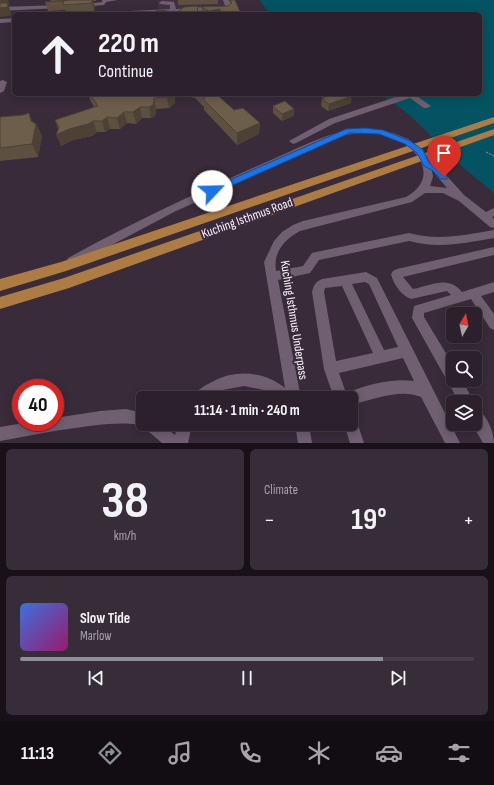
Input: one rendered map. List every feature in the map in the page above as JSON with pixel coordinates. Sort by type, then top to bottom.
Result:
[{"type":"main road","name":"Kuching Isthmus Road","points":[[0,285],[61,267],[494,120]]},
{"type":"main road","name":"Kuching Isthmus Road","points":[[0,303],[64,284],[494,132]]},
{"type":"street","points":[[43,12],[48,0]]},
{"type":"street","points":[[75,5],[104,3],[116,0]]},
{"type":"street","points":[[226,0],[230,12]]},
{"type":"street","points":[[162,11],[162,2],[172,3],[173,10]]},
{"type":"street","points":[[0,9],[67,5]]},
{"type":"street","points":[[34,7],[35,12]]},
{"type":"street","points":[[145,12],[228,7]]},
{"type":"street","points":[[8,9],[15,12]]},
{"type":"street","points":[[0,21],[12,20]]},
{"type":"street","points":[[0,91],[3,82]]},
{"type":"street","points":[[311,146],[293,140],[332,121],[407,96]]},
{"type":"street","points":[[412,96],[427,106]]},
{"type":"street","points":[[61,267],[107,240],[311,146],[349,131],[365,130],[380,132],[408,142],[420,152],[427,164],[428,175],[424,190],[433,188],[443,189],[460,196],[490,215],[494,224]]},
{"type":"street","points":[[427,164],[435,168],[460,196]]},
{"type":"street","name":"Kuching Isthmus Underpass","points":[[293,391],[268,262],[274,247],[282,236],[293,229],[324,220],[409,200],[424,190]]},
{"type":"street","points":[[271,277],[306,270],[316,256],[409,237],[420,241],[443,243],[494,234]]},
{"type":"street","points":[[459,297],[452,288],[447,286],[411,294],[398,280],[397,274],[494,251]]},
{"type":"street","points":[[339,391],[331,369],[318,292],[322,284],[366,277],[373,281],[426,392],[453,443]]},
{"type":"street","points":[[345,280],[381,357]]},
{"type":"street","points":[[446,365],[418,318],[418,310],[494,287]]},
{"type":"street","points":[[473,293],[494,324]]},
{"type":"street","points":[[331,369],[407,351]]},
{"type":"street","points":[[209,391],[228,381],[243,379],[258,381],[273,387],[278,391]]},
{"type":"street","points":[[358,396],[386,389],[416,387],[426,392]]},
{"type":"street","points":[[0,434],[100,418],[126,416],[136,418]]},
{"type":"street","points":[[482,427],[491,443]]},
{"type":"street","points":[[159,431],[174,443]]},
{"type":"street","points":[[182,443],[184,431]]},
{"type":"street","points":[[303,431],[305,443]]},
{"type":"street","points":[[353,431],[357,443]]},
{"type":"path","points":[[486,152],[494,156]]},
{"type":"shaded area","points":[[158,0],[228,0],[231,6],[158,10]]},
{"type":"water","points":[[260,0],[494,0],[494,193],[456,161],[411,117],[381,96],[482,96],[482,12],[268,12]]},
{"type":"building","points":[[72,0],[92,0],[92,3],[63,5],[64,1],[45,2]]},
{"type":"building","points":[[230,0],[235,0],[240,12],[221,12],[220,9],[209,11],[201,7],[228,6],[232,3]]},
{"type":"building","points":[[0,3],[7,3],[8,7],[0,8]]},
{"type":"building","points":[[198,6],[197,12],[178,12],[184,7]]},
{"type":"building","points":[[160,10],[174,12],[152,12]]},
{"type":"building","points":[[91,96],[168,96],[154,98],[153,105],[149,107],[140,107],[133,112],[124,112],[117,118],[107,117],[102,121],[93,121],[56,135],[59,127],[55,120],[98,106]]},
{"type":"building","points":[[203,96],[218,96],[234,110],[243,108],[260,123],[237,133],[203,99],[205,98]]},
{"type":"building","points":[[324,96],[352,96],[329,104],[322,99],[325,98]]},
{"type":"building","points":[[285,101],[294,109],[282,114],[273,106]]},
{"type":"building","points":[[29,113],[31,121],[36,124],[32,144],[0,148],[0,117]]},
{"type":"route","points":[[212,191],[339,134],[349,131],[365,130],[380,132],[408,142],[420,152],[427,164],[435,168],[444,177]]}]
